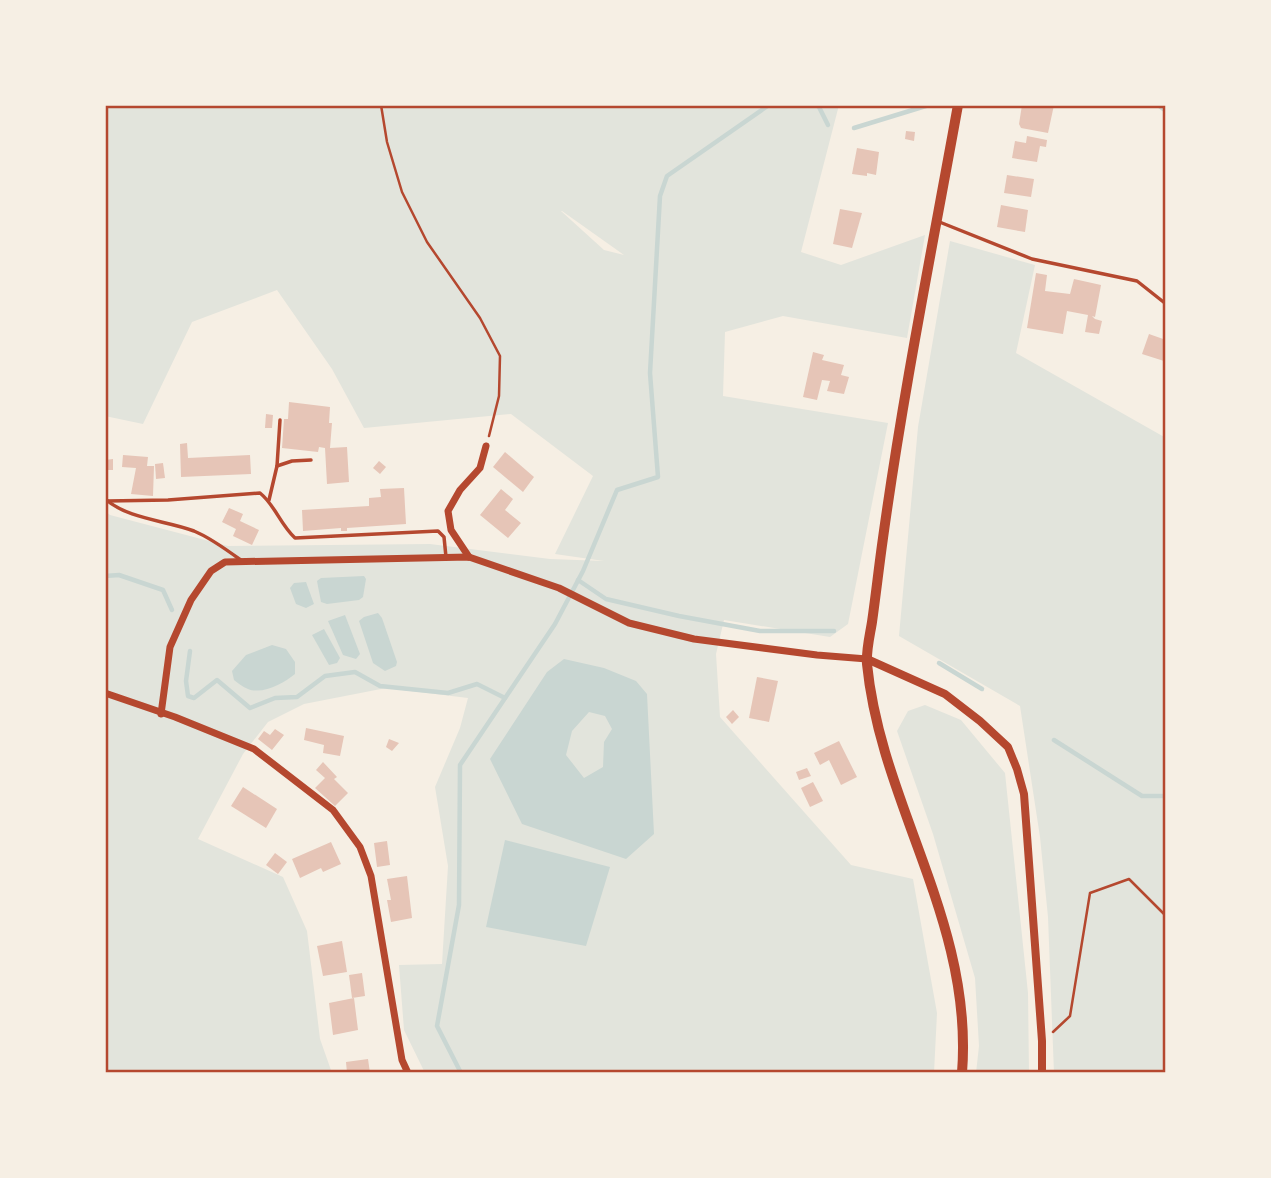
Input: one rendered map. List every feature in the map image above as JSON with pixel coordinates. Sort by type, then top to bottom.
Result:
[{"type":"main road","points":[[958,105],[888,506],[867,659],[872,703],[891,768],[950,941],[960,992],[962,1073]]},
{"type":"street","points":[[469,557],[451,530],[448,511],[460,490],[480,468],[486,446]]},
{"type":"street","points":[[161,713],[170,647],[191,600],[211,571],[225,562],[469,557],[559,588],[629,623],[694,639],[867,659],[945,694],[980,721],[1007,747],[1013,758],[1024,794],[1042,1073]]},
{"type":"street","points":[[105,693],[254,749],[333,810],[360,847],[371,876],[402,1060],[408,1073]]},
{"type":"lane","points":[[937,221],[1032,259],[1137,281],[1166,304]]},
{"type":"lane","points":[[270,500],[277,466],[281,420]]},
{"type":"lane","points":[[277,466],[292,461],[311,460]]},
{"type":"lane","points":[[106,500],[168,500],[260,493],[270,500],[280,521],[295,538],[438,531],[444,537],[446,559]]},
{"type":"lane","points":[[106,500],[113,506],[151,520],[194,531],[243,562]]},
{"type":"path","points":[[381,105],[387,142],[402,192],[427,242],[480,318],[500,356],[499,396],[486,446]]},
{"type":"path","points":[[1042,1041],[1070,1016],[1090,892],[1129,879],[1166,916]]},
{"type":"shaded area","points":[[105,105],[839,105],[801,252],[841,265],[925,235],[907,338],[783,316],[725,332],[723,396],[888,423],[848,624],[830,637],[724,620],[716,654],[720,717],[851,865],[913,879],[937,1013],[934,1073],[425,1073],[404,1030],[399,965],[442,964],[448,866],[435,787],[460,728],[468,698],[386,688],[304,704],[268,722],[243,754],[198,839],[283,877],[307,931],[320,1039],[332,1073],[105,1073],[105,511],[110,515],[228,546],[430,544],[550,559],[604,561],[555,554],[593,476],[511,414],[364,428],[332,369],[277,290],[192,322],[143,424],[105,416]],"holes":[[[562,211],[624,255],[604,250]]]},
{"type":"shaded area","points":[[950,241],[1035,265],[1016,353],[1166,438],[1166,1073],[1054,1073],[1048,917],[1040,837],[1020,706],[899,636],[918,427]]},
{"type":"shaded area","points":[[364,576],[366,579],[363,597],[359,600],[327,604],[321,602],[317,581],[321,578]]},
{"type":"shaded area","points":[[306,582],[314,604],[306,608],[296,604],[290,588],[294,583]]},
{"type":"shaded area","points":[[378,613],[397,662],[396,666],[385,671],[373,663],[359,621]]},
{"type":"shaded area","points":[[345,615],[360,654],[356,659],[343,655],[328,621]]},
{"type":"shaded area","points":[[324,629],[340,658],[337,663],[329,665],[312,635]]},
{"type":"shaded area","points":[[272,645],[286,649],[295,662],[295,674],[279,684],[260,690],[248,689],[234,680],[232,671],[246,655]]},
{"type":"shaded area","points":[[564,659],[604,668],[636,681],[647,694],[654,834],[626,859],[522,824],[490,759],[547,672]],"holes":[[[589,712],[605,716],[612,729],[604,742],[603,767],[584,778],[566,755],[572,731]]]},
{"type":"shaded area","points":[[925,705],[961,720],[1005,773],[1028,993],[1029,1073],[976,1073],[979,1046],[975,978],[933,834],[897,731],[908,711]]},
{"type":"shaded area","points":[[505,840],[610,867],[586,946],[486,927]]},
{"type":"building","points":[[1022,105],[1054,105],[1048,133],[1021,128],[1019,124]]},
{"type":"building","points":[[906,131],[915,132],[914,141],[905,139]]},
{"type":"building","points":[[1027,136],[1047,140],[1046,147],[1040,146],[1037,162],[1012,158],[1015,141],[1026,143]]},
{"type":"building","points":[[857,148],[879,152],[876,175],[852,174]]},
{"type":"building","points":[[1007,175],[1034,179],[1031,197],[1004,193]]},
{"type":"building","points":[[1001,205],[1028,210],[1025,232],[997,227]]},
{"type":"building","points":[[840,209],[862,213],[852,248],[833,244]]},
{"type":"building","points":[[1036,273],[1047,275],[1045,291],[1070,294],[1074,279],[1101,285],[1095,317],[1092,316],[1102,321],[1099,334],[1085,332],[1088,315],[1067,311],[1063,334],[1027,328]]},
{"type":"building","points":[[1149,334],[1166,340],[1164,361],[1142,354]]},
{"type":"building","points":[[813,352],[824,355],[822,360],[844,365],[841,375],[849,377],[844,394],[827,391],[830,381],[822,380],[817,400],[803,397]]},
{"type":"building","points":[[289,402],[330,407],[330,448],[347,447],[349,482],[327,484],[325,448],[319,447],[318,452],[282,448],[284,419],[288,419]]},
{"type":"building","points":[[266,414],[273,415],[272,428],[265,428]]},
{"type":"building","points":[[187,443],[188,458],[250,455],[251,474],[181,477],[180,444]]},
{"type":"building","points":[[505,452],[534,477],[523,492],[493,467]]},
{"type":"building","points":[[123,455],[148,457],[147,466],[154,466],[153,496],[131,494],[136,468],[122,467]]},
{"type":"building","points":[[113,459],[113,470],[105,470],[105,460]]},
{"type":"building","points":[[379,461],[386,467],[380,474],[373,468]]},
{"type":"building","points":[[163,463],[165,478],[156,479],[155,464]]},
{"type":"building","points":[[404,488],[406,524],[347,528],[347,531],[341,531],[341,528],[303,531],[302,510],[369,506],[369,498],[381,497],[380,489]]},
{"type":"building","points":[[501,489],[513,499],[505,510],[521,523],[508,538],[480,515]]},
{"type":"building","points":[[229,508],[243,514],[240,521],[259,530],[252,545],[233,536],[236,529],[222,522]]},
{"type":"building","points":[[757,677],[778,681],[769,722],[749,718]]},
{"type":"building","points":[[733,710],[739,717],[732,724],[726,717]]},
{"type":"building","points":[[306,728],[344,736],[340,756],[323,753],[324,745],[304,740]]},
{"type":"building","points":[[275,729],[284,735],[272,750],[258,739],[264,731],[270,735]]},
{"type":"building","points":[[389,739],[399,743],[392,751],[386,747]]},
{"type":"building","points":[[839,741],[857,777],[841,785],[829,760],[820,765],[814,753]]},
{"type":"building","points":[[323,762],[337,777],[334,779],[348,793],[335,806],[315,788],[325,778],[316,770]]},
{"type":"building","points":[[807,768],[811,776],[799,780],[796,772]]},
{"type":"building","points":[[813,782],[823,801],[810,807],[801,788]]},
{"type":"building","points":[[243,787],[277,809],[266,828],[231,806]]},
{"type":"building","points":[[387,841],[390,865],[377,867],[374,843]]},
{"type":"building","points":[[331,842],[341,864],[323,872],[321,868],[300,878],[292,859]]},
{"type":"building","points":[[275,853],[287,862],[278,874],[266,865]]},
{"type":"building","points":[[407,876],[412,918],[391,922],[387,879]]},
{"type":"building","points":[[342,941],[347,972],[323,976],[317,946]]},
{"type":"building","points":[[362,973],[365,996],[352,998],[349,975]]},
{"type":"building","points":[[354,998],[358,1030],[333,1035],[329,1003]]},
{"type":"building","points":[[368,1059],[370,1073],[347,1073],[346,1062]]},
{"type":"waterway","points":[[461,1073],[437,1026],[459,905],[460,765],[555,624],[583,571],[617,490],[658,477],[650,373],[660,196],[667,176],[769,105]]},
{"type":"waterway","points":[[816,105],[828,125]]},
{"type":"waterway","points":[[854,128],[929,105]]},
{"type":"waterway","points":[[1158,105],[1166,111]]},
{"type":"waterway","points":[[105,576],[119,575],[163,590],[172,610]]},
{"type":"waterway","points":[[578,580],[606,599],[679,616],[760,631],[834,631]]},
{"type":"waterway","points":[[190,651],[186,681],[188,696],[194,698],[217,680],[250,708],[275,698],[297,697],[325,676],[355,672],[380,686],[448,693],[477,684],[505,698]]},
{"type":"waterway","points":[[939,663],[982,689]]},
{"type":"waterway","points":[[1054,740],[1142,796],[1166,796]]}]
